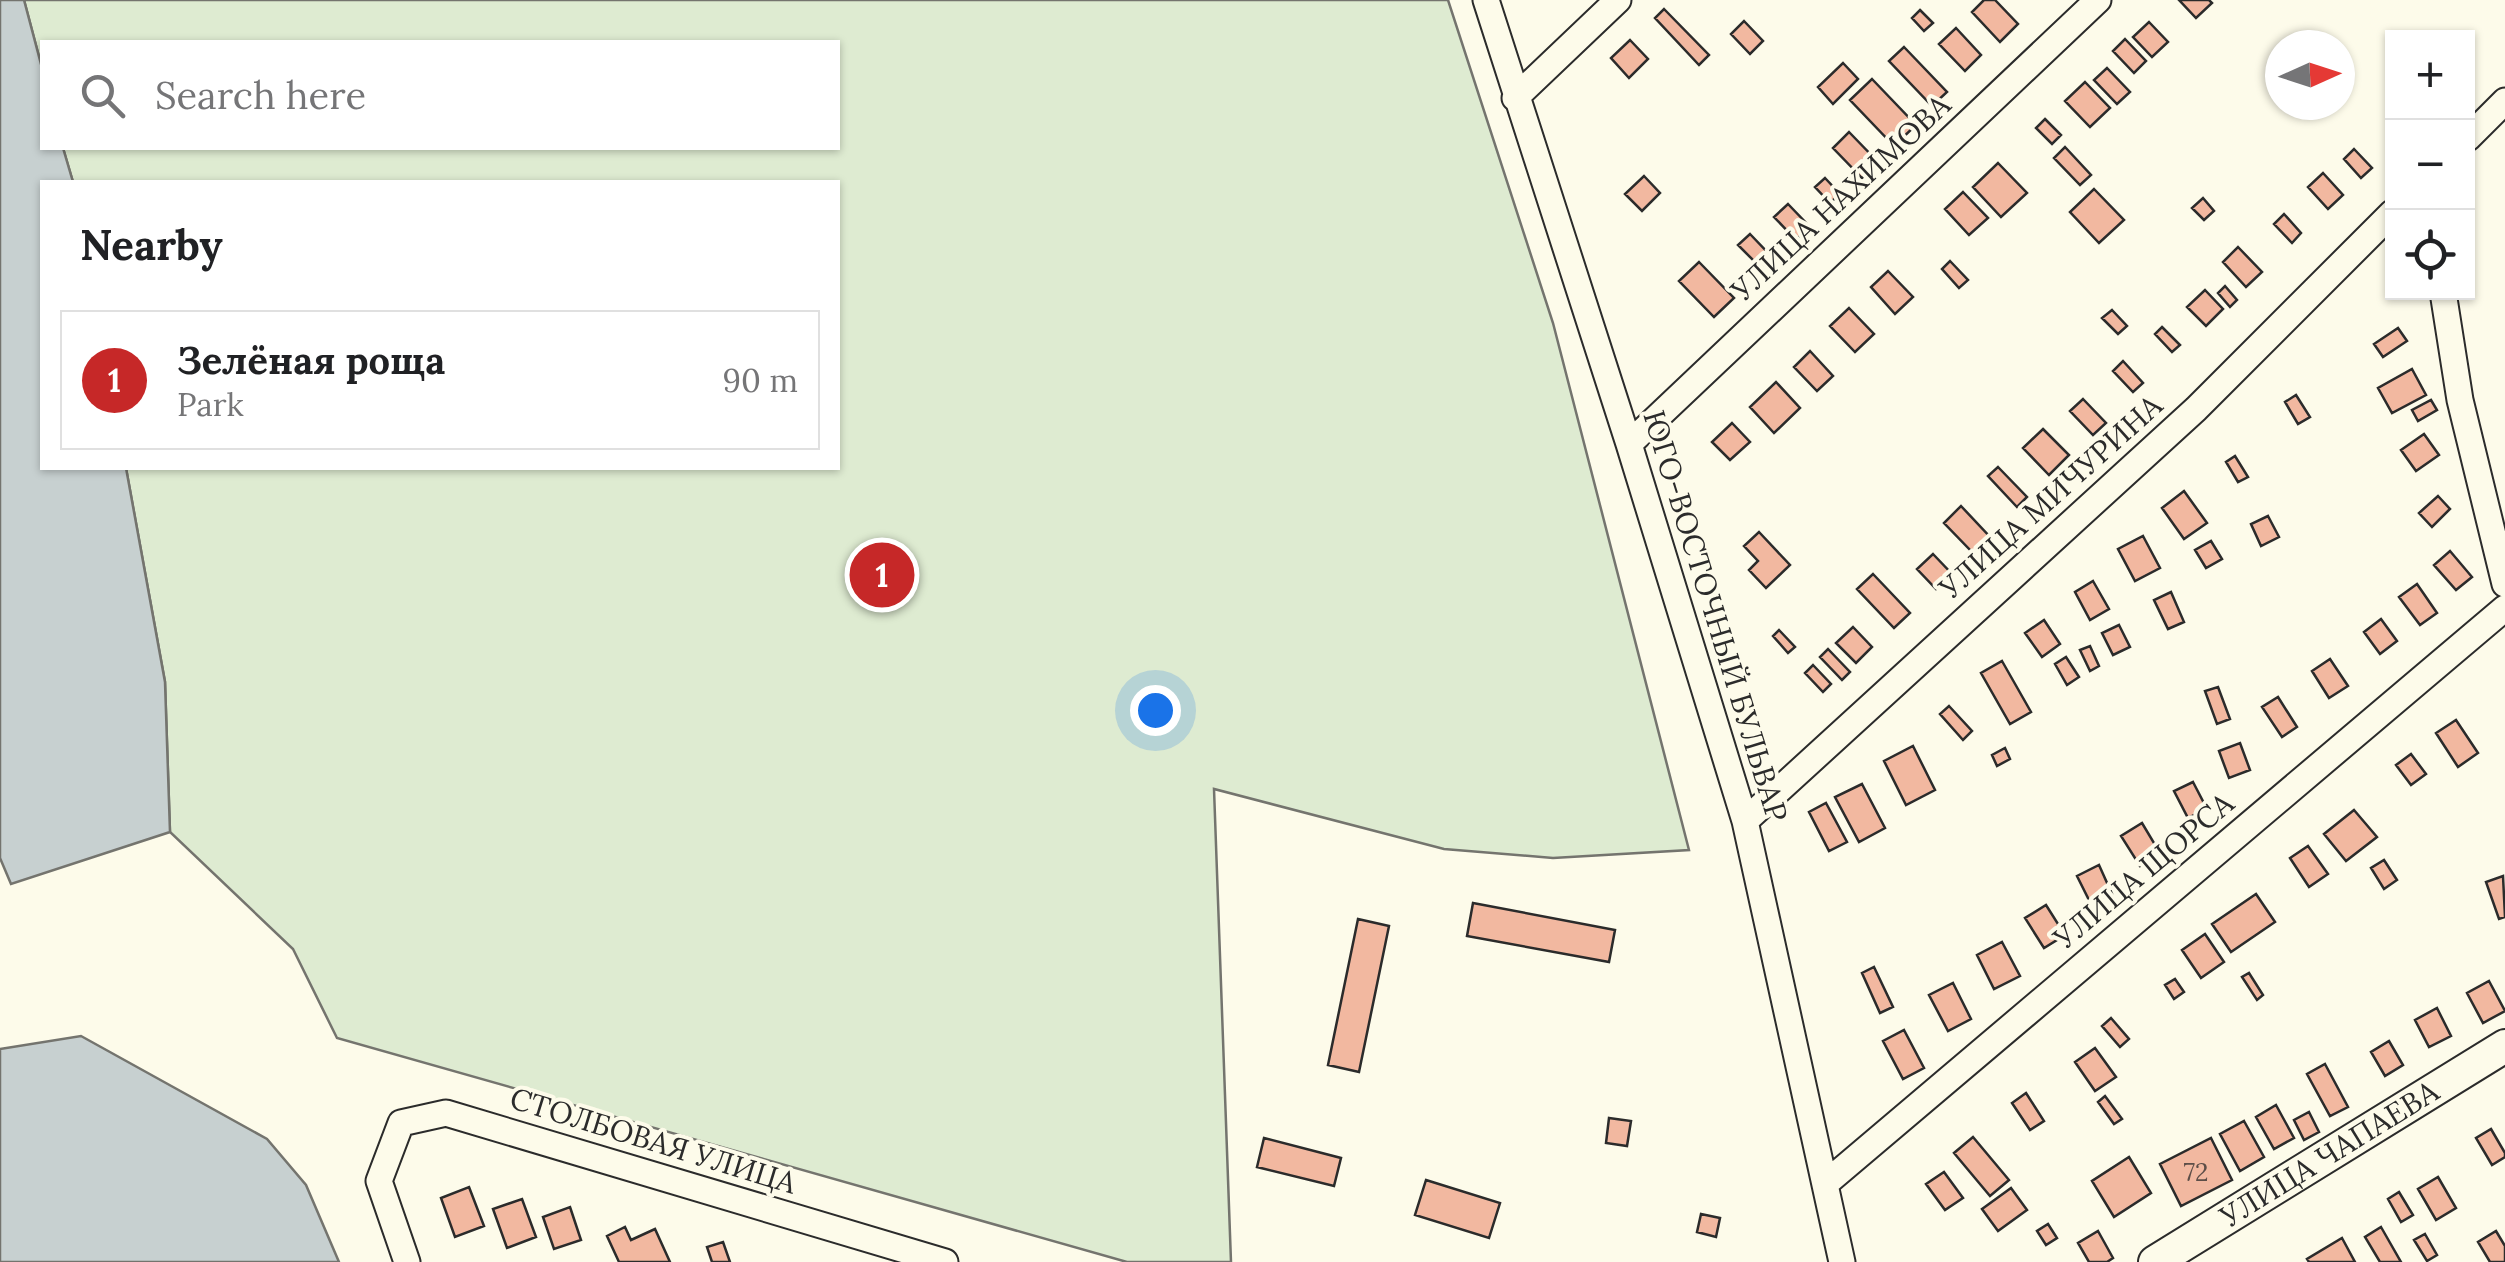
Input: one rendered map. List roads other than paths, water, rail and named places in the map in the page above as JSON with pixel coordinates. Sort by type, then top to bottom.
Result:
[{"type":"main road","name":"УЛИЦА ЧАПАЕВА","points":[[2155,1262],[2505,1046]]},
{"type":"street","name":"ЮГО-ВОСТОЧНЫЙ БУЛЬВАР","points":[[1486,0],[1745,821],[1842,1262]]},
{"type":"street","points":[[1515,98],[1618,0]]},
{"type":"street","name":"УЛИЦА НАХИМОВА","points":[[1629,444],[2098,0]]},
{"type":"street","points":[[2475,131],[2505,101]]},
{"type":"street","name":"УЛИЦА МИЧУРИНА","points":[[1745,821],[2196,409],[2385,220]]},
{"type":"street","points":[[2443,300],[2460,400],[2505,584]]},
{"type":"street","name":"УЛИЦА ЩОРСА","points":[[1825,1184],[2505,608]]},
{"type":"street","name":"СТОЛБОВАЯ УЛИЦА","points":[[407,1262],[379,1181],[401,1124],[446,1113],[945,1262]]},
{"type":"place","name":"Зелёная роща","points":[[882,575]]}]
